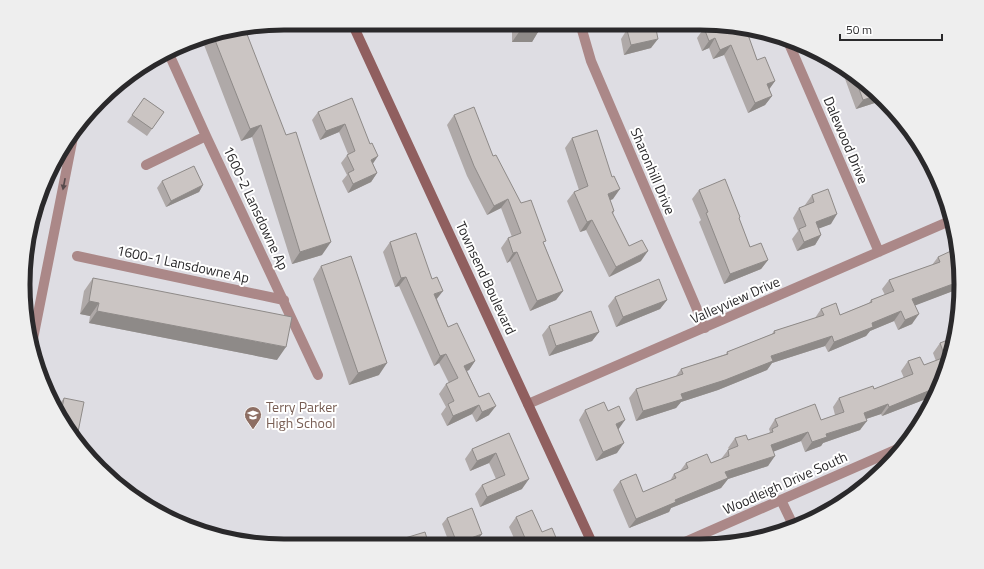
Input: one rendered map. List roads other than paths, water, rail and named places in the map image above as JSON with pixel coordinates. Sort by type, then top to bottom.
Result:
[{"type":"street","name":"Townsend Boulevard","points":[[355,30],[590,539]]},
{"type":"street","name":"Sharonhill Drive","points":[[582,30],[591,61],[705,328]]},
{"type":"street","name":"Dalewood Drive","points":[[791,47],[879,252]]},
{"type":"street","name":"1600-2 Lansdowne Ap","points":[[170,57],[318,375]]},
{"type":"street","points":[[146,165],[206,136]]},
{"type":"street","points":[[35,331],[71,146]]},
{"type":"street","name":"Valleyview Drive","points":[[528,404],[946,223]]},
{"type":"street","name":"1600-1 Lansdowne Ap","points":[[77,256],[284,300]]},
{"type":"street","name":"Woodleigh Drive South","points":[[692,539],[891,452]]},
{"type":"street","points":[[781,500],[791,522]]},
{"type":"place","name":"Terry Parker High School","points":[[253,430]]}]
